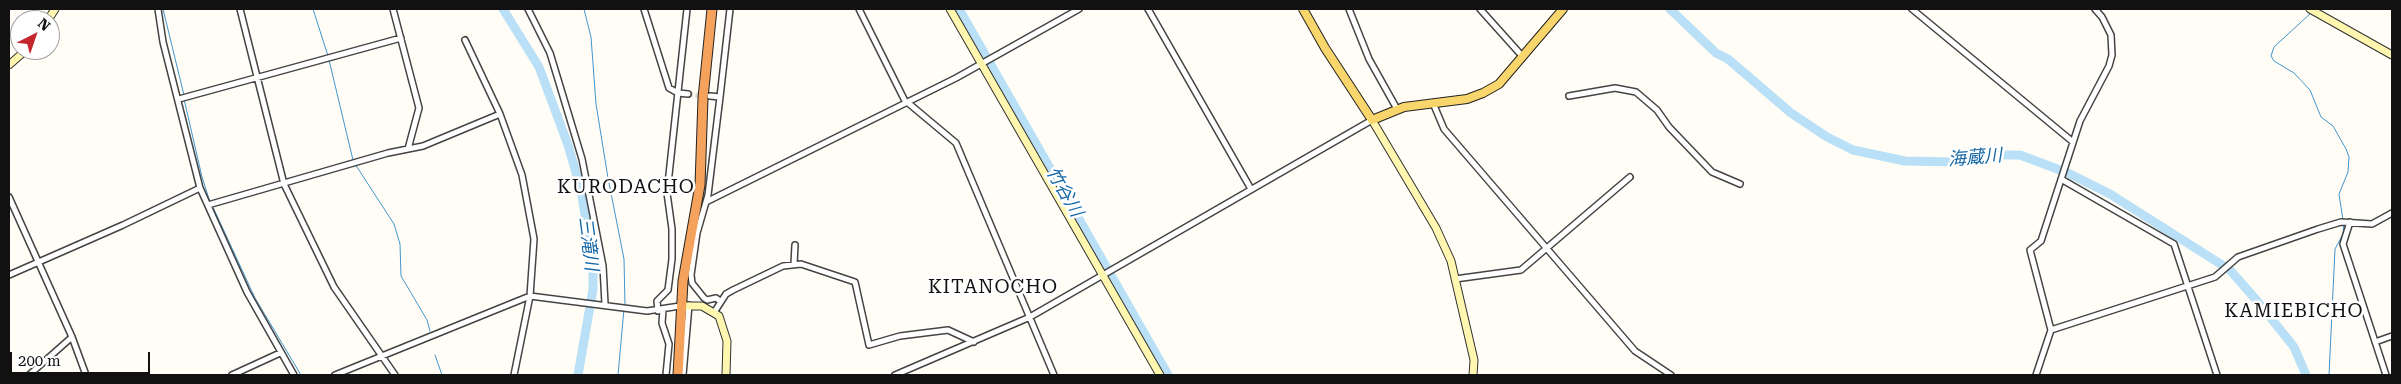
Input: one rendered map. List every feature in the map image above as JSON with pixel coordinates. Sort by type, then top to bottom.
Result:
[{"type":"highway","points":[[678,375],[700,185],[703,98],[712,9]]},
{"type":"main road","points":[[950,9],[1104,274],[1160,375]]},
{"type":"main road","points":[[1303,9],[1436,228],[1451,261],[1456,279],[1474,372]]},
{"type":"main road","points":[[1372,120],[1397,109],[1468,99],[1499,84],[1563,9]]},
{"type":"main road","points":[[2312,10],[2392,55]]},
{"type":"main road","points":[[685,305],[702,306],[715,311],[723,322],[726,333],[726,375]]},
{"type":"street","points":[[158,9],[163,42],[182,98],[200,188],[210,204],[247,292],[280,354],[294,375]]},
{"type":"street","points":[[240,9],[284,184],[334,287],[395,375]]},
{"type":"street","points":[[393,9],[419,108],[408,148]]},
{"type":"street","points":[[528,9],[550,53],[582,159],[603,266],[605,304]]},
{"type":"street","points":[[644,9],[669,88],[678,93],[688,94]]},
{"type":"street","points":[[666,375],[669,344],[657,301],[668,290],[672,259],[672,229],[667,193],[687,9]]},
{"type":"street","points":[[720,301],[716,298],[704,298],[692,283],[691,275],[697,233],[706,202],[730,9]]},
{"type":"street","points":[[859,9],[906,102],[956,143],[1054,375]]},
{"type":"street","points":[[706,202],[983,64],[1079,9]]},
{"type":"street","points":[[1148,9],[1251,189]]},
{"type":"street","points":[[1349,9],[1369,59],[1397,109]]},
{"type":"street","points":[[1480,9],[1523,57]]},
{"type":"street","points":[[1912,9],[2073,142]]},
{"type":"street","points":[[2036,375],[2051,330],[2030,250],[2041,241],[2080,121],[2109,66],[2112,55],[2109,28],[2095,9]]},
{"type":"street","points":[[182,98],[401,38]]},
{"type":"street","points":[[465,40],[500,114],[522,175],[534,238],[530,296],[514,375]]},
{"type":"street","points":[[1569,96],[1615,88],[1636,92],[1657,110],[1669,127],[1712,172],[1740,184]]},
{"type":"street","points":[[710,96],[720,98]]},
{"type":"street","points":[[1433,103],[1444,129],[1635,351],[1669,375]]},
{"type":"street","points":[[210,204],[442,139],[500,114]]},
{"type":"street","points":[[895,375],[1030,318],[1115,267],[1372,120]]},
{"type":"street","points":[[2062,176],[2174,244],[2217,375]]},
{"type":"street","points":[[1456,279],[1521,270],[1630,178]]},
{"type":"street","points":[[9,275],[123,225],[200,188]]},
{"type":"street","points":[[9,197],[72,337],[86,375]]},
{"type":"street","points":[[2051,330],[2215,277],[2236,259],[2341,222],[2372,224],[2392,213]]},
{"type":"street","points":[[2349,222],[2343,244],[2386,375]]},
{"type":"street","points":[[794,264],[795,245]]},
{"type":"street","points":[[715,311],[720,301],[733,290],[783,266],[794,264],[855,282],[869,345],[900,336],[948,330],[957,332],[974,342]]},
{"type":"street","points":[[335,375],[530,296],[605,304],[630,309],[661,310],[685,305],[683,375]]},
{"type":"street","points":[[2375,342],[2392,336]]},
{"type":"street","points":[[29,375],[72,337]]},
{"type":"street","points":[[232,375],[280,354]]},
{"type":"street","points":[[1474,372],[1478,375]]},
{"type":"waterway","points":[[163,9],[184,95]]},
{"type":"waterway","points":[[313,9],[328,56]]},
{"type":"waterway","name":"三滝川","points":[[503,9],[539,67],[568,145],[581,190],[593,265],[593,289],[578,375]]},
{"type":"waterway","points":[[584,9],[591,37],[596,104],[624,259],[625,305]]},
{"type":"waterway","name":"竹谷川","points":[[959,9],[1168,375]]},
{"type":"waterway","name":"海蔵川","points":[[1670,9],[1716,53],[1728,59],[1791,113],[1827,137],[1853,150],[1905,161],[1958,162],[2000,155],[2020,155],[2068,173],[2110,194],[2230,270],[2294,347],[2306,375]]},
{"type":"waterway","points":[[2311,13],[2274,47],[2271,56],[2274,61],[2294,73],[2310,90],[2321,117],[2333,126],[2346,149],[2349,157],[2348,172],[2339,194],[2343,220]]},
{"type":"waterway","points":[[329,60],[353,160]]},
{"type":"waterway","points":[[184,99],[202,177],[210,202]]},
{"type":"waterway","points":[[355,164],[394,224],[400,244],[401,276],[427,320],[430,331]]},
{"type":"waterway","points":[[212,205],[255,298],[301,375]]},
{"type":"waterway","points":[[2329,375],[2335,249],[2343,234],[2344,223]]},
{"type":"waterway","points":[[618,375],[624,309]]},
{"type":"waterway","points":[[435,355],[442,375]]},
{"type":"tunnel","points":[[688,94],[704,96]]},
{"type":"district","name":"KURODACHO","points":[[626,187]]},
{"type":"district","name":"KITANOCHO","points":[[993,287]]},
{"type":"district","name":"KAMIEBICHO","points":[[2294,311]]}]
